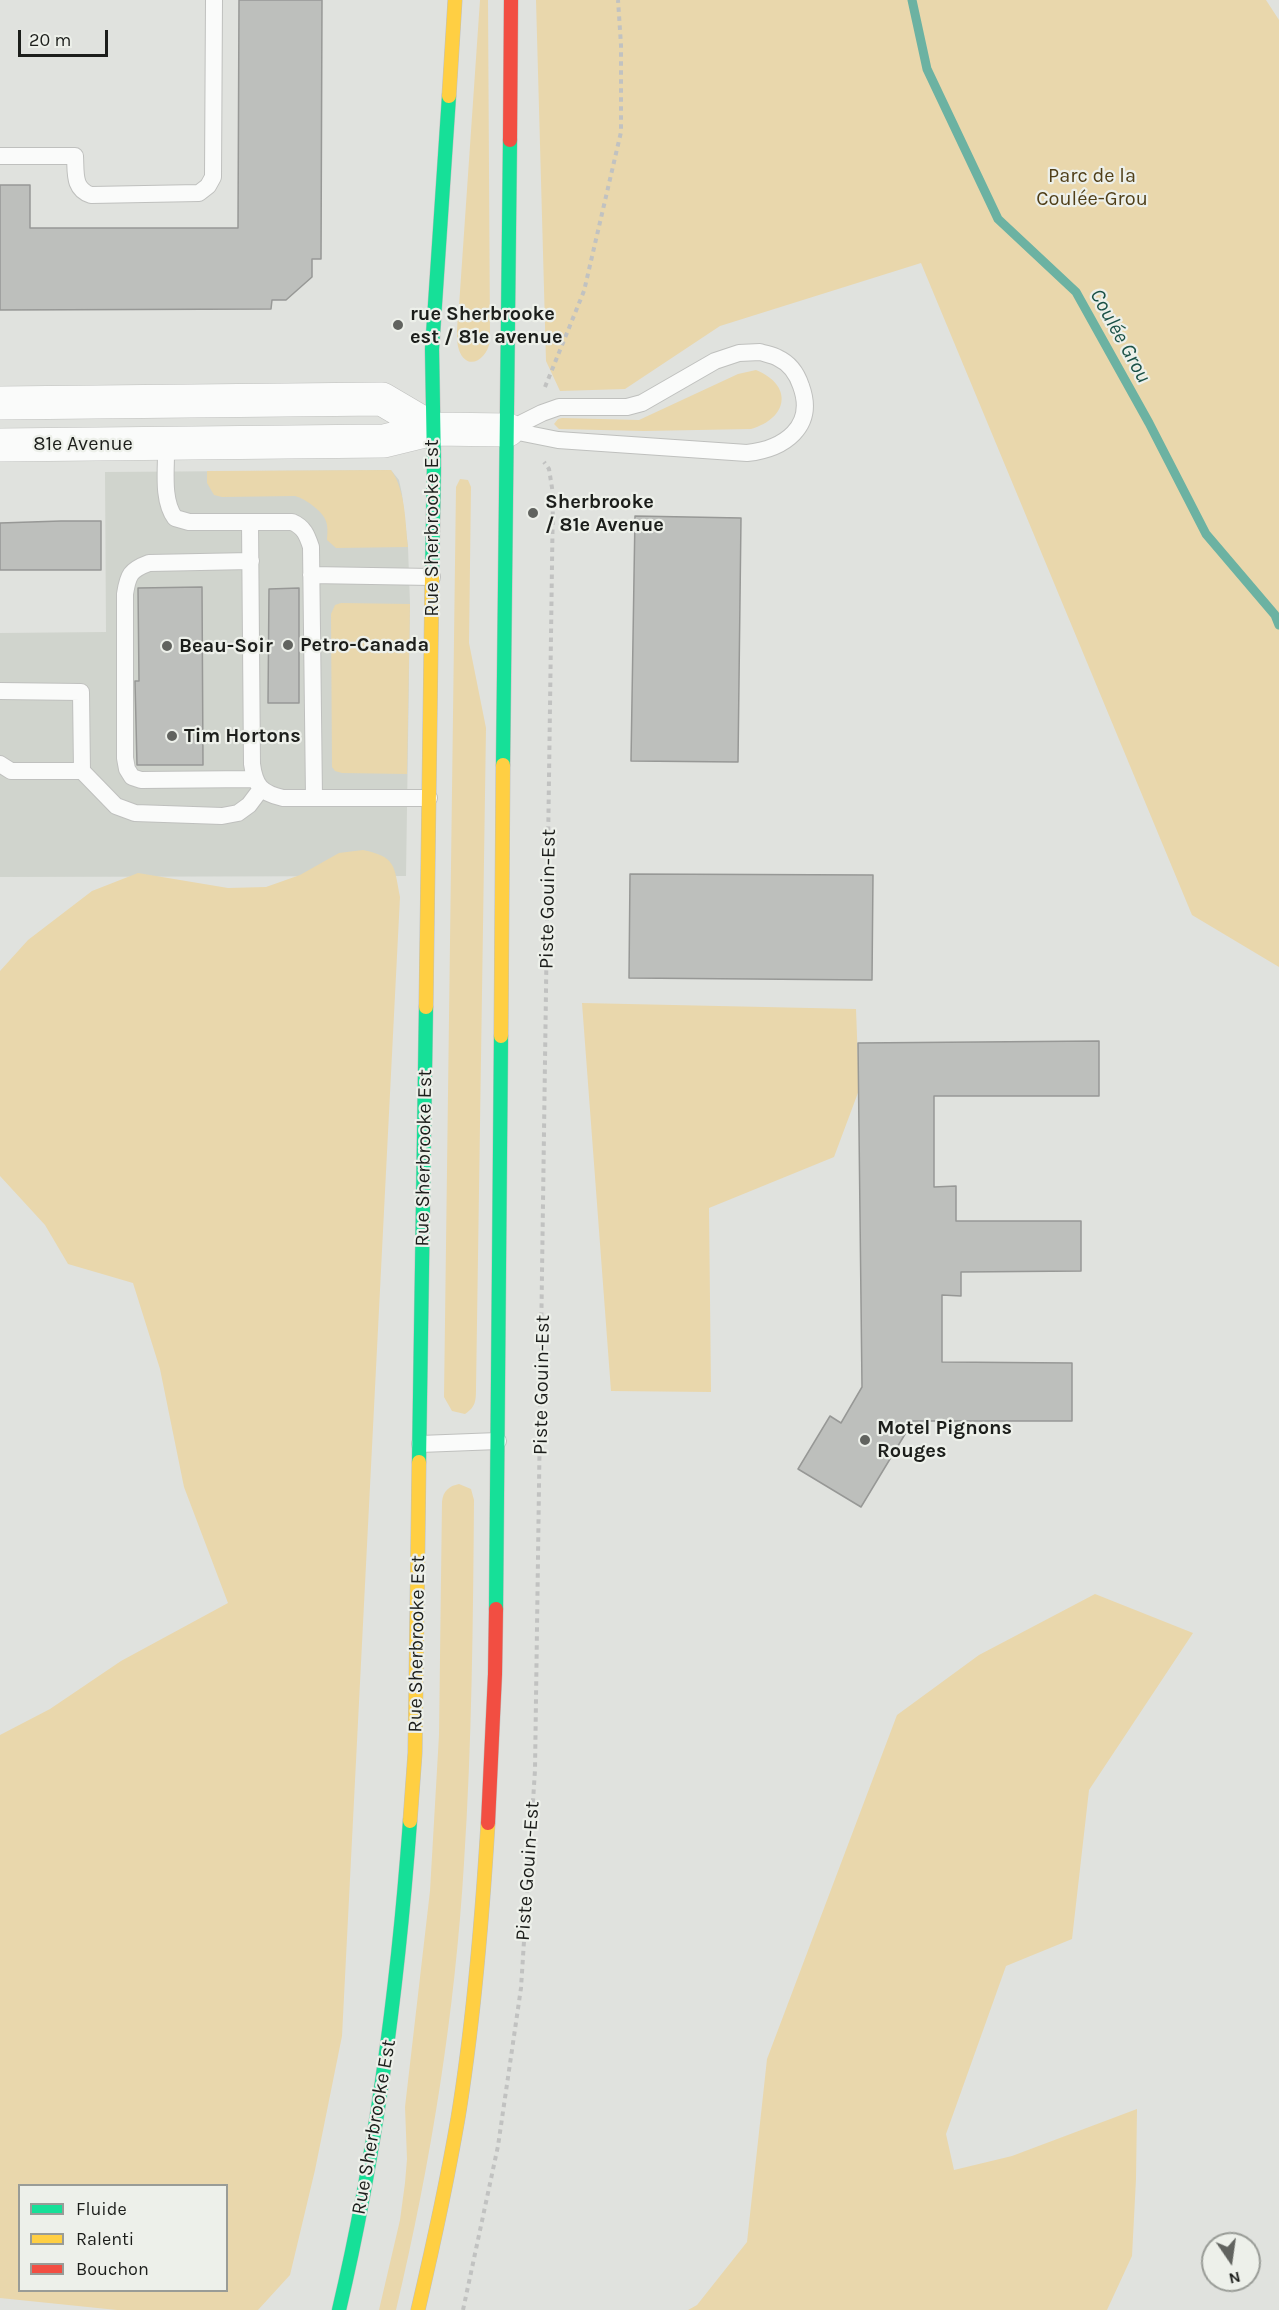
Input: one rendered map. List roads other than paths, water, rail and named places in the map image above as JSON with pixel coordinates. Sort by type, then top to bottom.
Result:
[{"type":"main road","name":"Rue Sherbrooke Est","points":[[339,2310],[375,2137],[392,2024],[405,1910],[415,1754],[432,577],[432,349],[455,0]]},
{"type":"main road","points":[[418,2310],[439,2220],[458,2116],[471,2023],[481,1930],[495,1674],[511,0]]},
{"type":"street","name":"81e Avenue","points":[[0,403],[382,399],[433,429]]},
{"type":"street","points":[[302,442],[303,400]]},
{"type":"street","points":[[165,402],[166,443]]},
{"type":"street","name":"81e Avenue","points":[[0,445],[384,441],[433,429],[508,430]]},
{"type":"lane","points":[[0,156],[75,156],[77,185],[82,192],[91,195],[200,193],[213,177],[214,0]]},
{"type":"lane","points":[[739,352],[760,352],[778,358],[791,367],[806,400],[804,416],[796,431],[784,442],[766,451],[747,453],[558,440],[508,430],[559,407],[627,407],[642,403],[715,361],[739,352]]},
{"type":"lane","points":[[166,443],[167,497],[169,510],[175,518],[189,522],[291,522],[299,525],[306,534],[311,547],[314,798]]},
{"type":"lane","points":[[250,522],[252,764],[258,784],[271,795],[283,798],[429,798]]},
{"type":"lane","points":[[250,561],[149,563],[136,568],[128,578],[125,594],[124,758],[127,770],[132,777],[141,780],[258,784]]},
{"type":"lane","points":[[311,575],[432,577]]},
{"type":"lane","points":[[0,691],[81,692],[81,771],[116,806],[135,813],[222,816],[238,813],[249,805],[258,784]]},
{"type":"lane","points":[[0,764],[11,771],[81,771]]},
{"type":"lane","points":[[420,1444],[498,1441]]},
{"type":"waterway","name":"Coulée Grou","points":[[912,0],[927,69],[998,219],[1076,292],[1149,423],[1206,534],[1275,615],[1279,625]]},
{"type":"place","name":"rue Sherbrooke est / 81e avenue","points":[[398,325]]},
{"type":"place","name":"Sherbrooke / 81e Avenue","points":[[533,513]]},
{"type":"place","name":"Petro-Canada","points":[[288,645]]},
{"type":"place","name":"Beau-Soir","points":[[167,646]]},
{"type":"place","name":"Tim Hortons","points":[[172,736]]},
{"type":"place","name":"Motel Pignons Rouges","points":[[865,1440]]},
{"type":"park label","name":"Parc de la Coulée-Grou","points":[[1092,188]]}]
